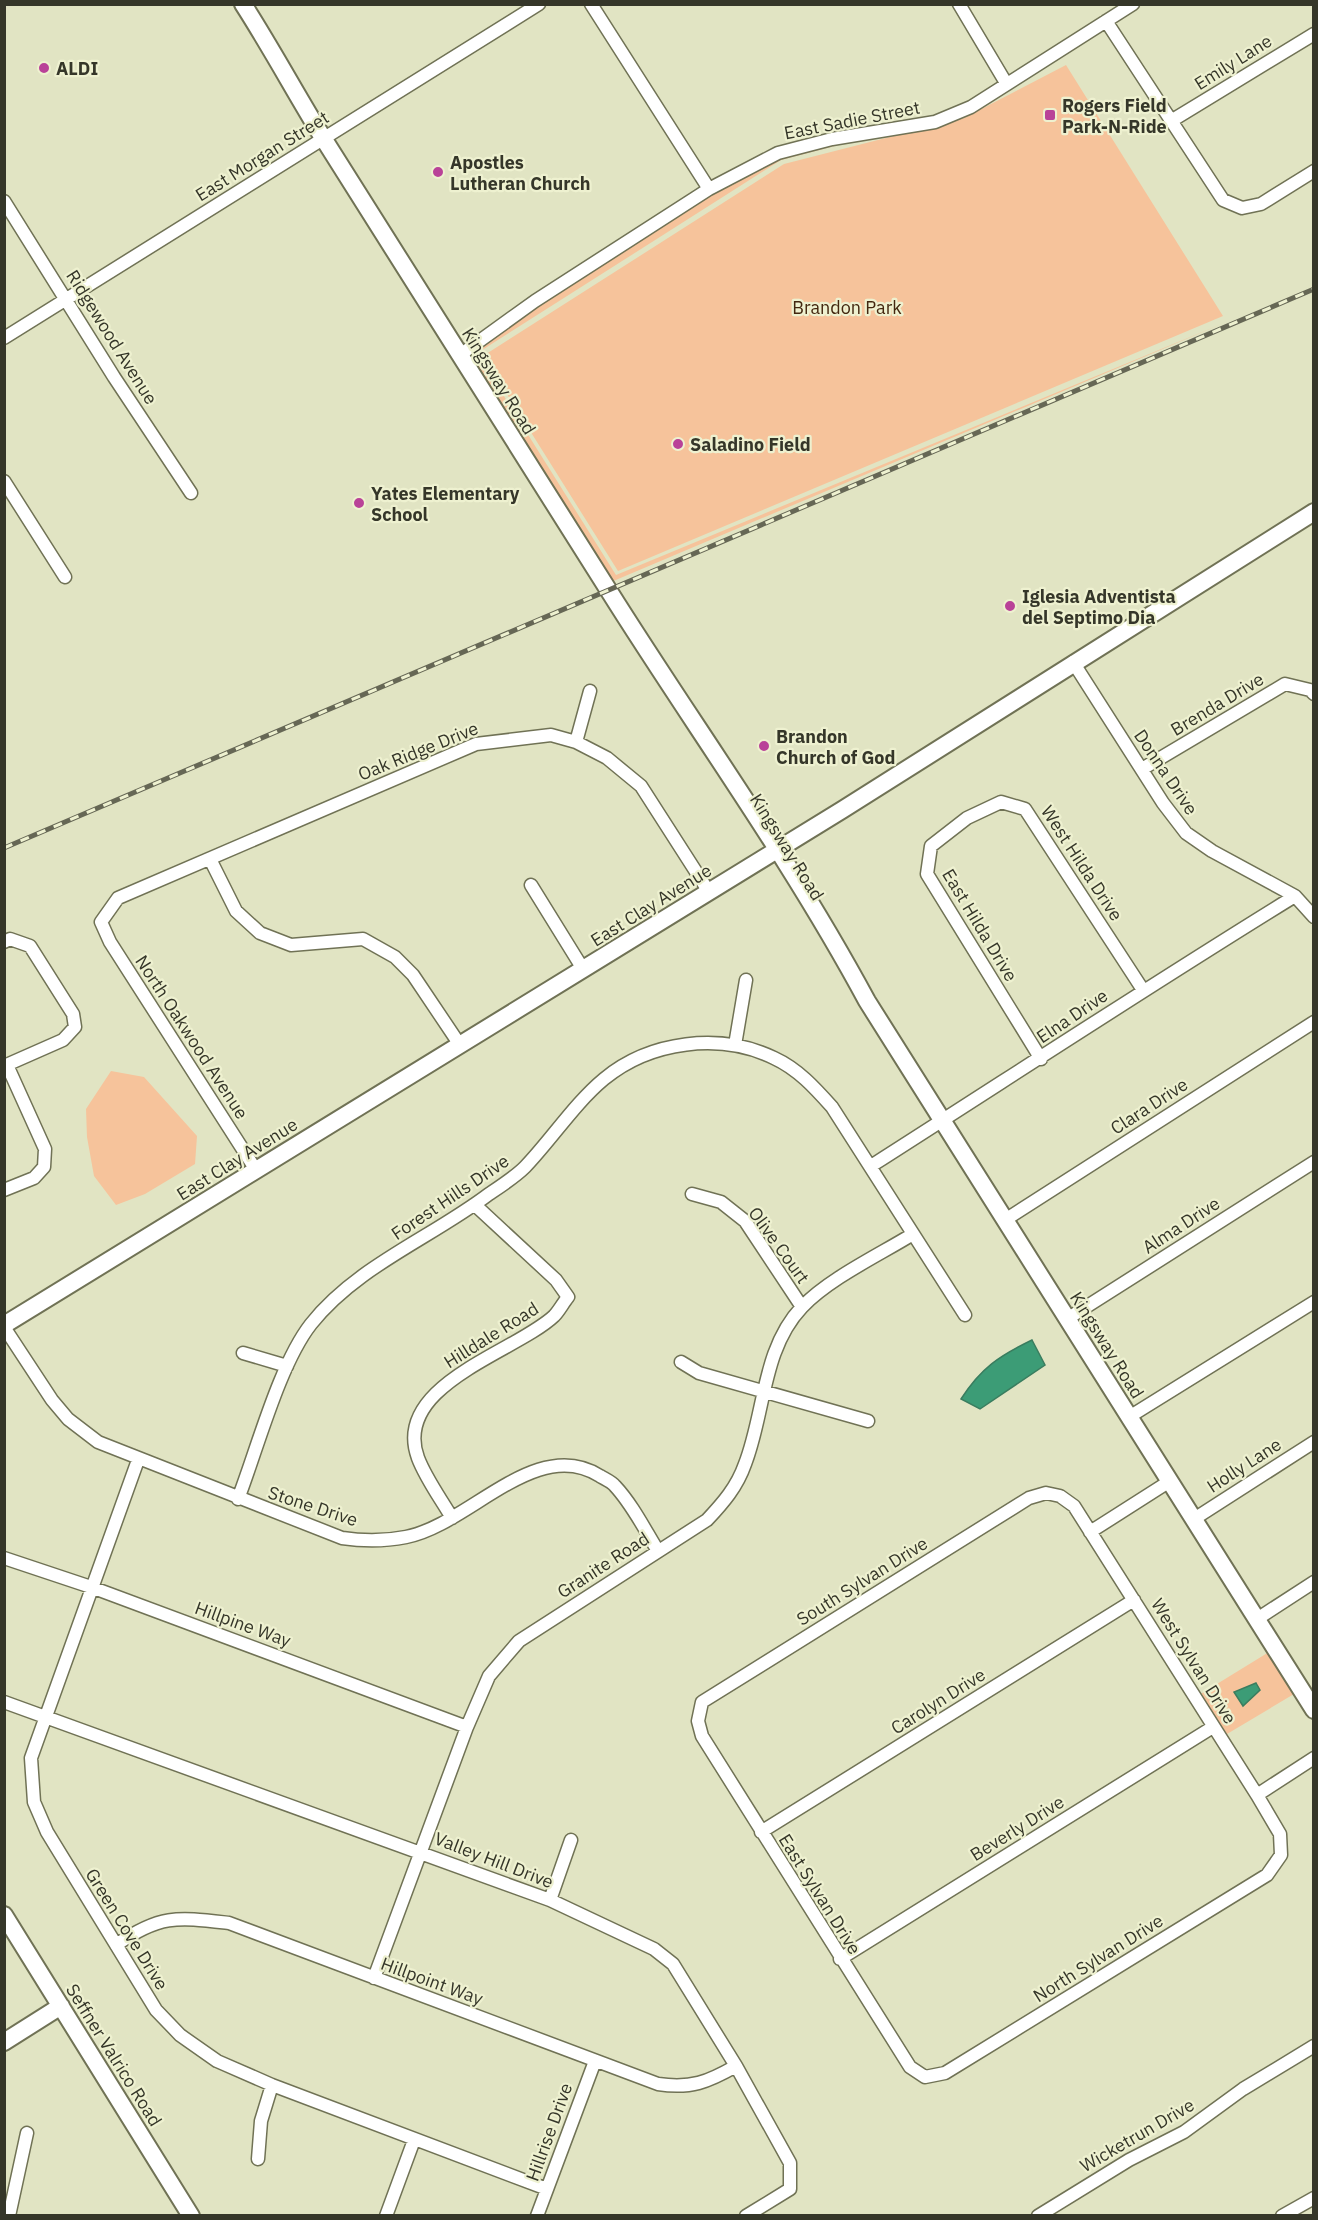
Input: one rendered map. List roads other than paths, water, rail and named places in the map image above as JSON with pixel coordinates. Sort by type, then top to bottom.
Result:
[{"type":"street","name":"Kingsway Road","points":[[230,4],[268,58],[284,74]]},
{"type":"street","name":"Kingsway Road","points":[[243,4],[274,52],[284,74],[324,139],[683,708],[723,783],[773,852],[816,930],[867,1001],[1314,1710]]},
{"type":"street","name":"East Morgan Street","points":[[4,338],[539,4]]},
{"type":"street","points":[[591,4],[709,189]]},
{"type":"street","points":[[959,4],[1006,83]]},
{"type":"street","name":"East Sadie Street","points":[[460,355],[535,302],[709,189],[778,153],[832,139],[935,122],[971,106],[1133,4]]},
{"type":"street","points":[[1106,21],[1223,200],[1242,208],[1261,204],[1314,171]]},
{"type":"street","name":"Emily Lane","points":[[1171,122],[1314,34]]},
{"type":"street","name":"Ridgewood Avenue","points":[[4,201],[68,300],[114,377],[191,493]]},
{"type":"street","points":[[4,481],[65,577]]},
{"type":"street","name":"East Clay Avenue","points":[[4,1326],[709,892],[1314,512]]},
{"type":"street","name":"Donna Drive","points":[[1073,662],[1186,833],[1212,851],[1295,896],[1314,917]]},
{"type":"street","name":"Brenda Drive","points":[[1142,769],[1285,684],[1310,690],[1314,694]]},
{"type":"street","points":[[576,742],[590,691]]},
{"type":"street","name":"Oak Ridge Drive","points":[[101,922],[118,898],[476,744],[551,735],[576,742],[607,758],[641,786],[709,892]]},
{"type":"street","name":"West Hilda Drive","points":[[967,818],[1001,802],[1025,809],[1143,990]]},
{"type":"street","name":"East Hilda Drive","points":[[967,818],[931,846],[927,874],[1041,1059]]},
{"type":"street","points":[[210,859],[236,911],[260,933],[291,945],[363,939],[395,957],[413,975],[460,1045]]},
{"type":"street","points":[[531,885],[583,969]]},
{"type":"street","name":"Elna Drive","points":[[871,1166],[1041,1059],[1143,990],[1295,896]]},
{"type":"street","name":"North Oakwood Avenue","points":[[101,922],[110,942],[256,1170]]},
{"type":"street","points":[[4,942],[10,939],[30,946],[73,1014],[75,1027],[63,1040],[6,1065],[45,1149],[44,1167],[34,1178],[4,1190]]},
{"type":"street","points":[[735,1045],[746,980]]},
{"type":"street","name":"Clara Drive","points":[[1005,1220],[1314,1022]]},
{"type":"street","name":"Forest Hills Drive","points":[[238,1500],[287,1366],[310,1326],[344,1288],[475,1205],[523,1169],[603,1080],[641,1055],[687,1043],[735,1045],[774,1058],[807,1079],[832,1107],[965,1315]]},
{"type":"street","name":"Alma Drive","points":[[1067,1319],[1314,1162]]},
{"type":"street","name":"Olive Court","points":[[692,1194],[722,1202],[745,1221],[802,1307]]},
{"type":"street","name":"Hilldale Road","points":[[452,1518],[417,1457],[415,1434],[422,1410],[454,1377],[553,1316],[568,1298],[556,1280],[475,1205]]},
{"type":"street","name":"Granite Road","points":[[374,1978],[467,1727],[489,1676],[519,1641],[707,1520],[732,1493],[746,1464],[778,1343],[802,1307],[831,1285],[913,1234]]},
{"type":"street","points":[[1129,1417],[1314,1302]]},
{"type":"street","name":"Stone Drive","points":[[4,1326],[52,1400],[68,1419],[98,1442],[238,1500],[342,1538],[358,1540],[407,1537],[452,1518],[533,1470],[561,1464],[590,1469],[615,1485],[658,1551]]},
{"type":"street","points":[[243,1353],[287,1366]]},
{"type":"street","points":[[681,1362],[699,1373],[868,1421]]},
{"type":"street","name":"Holly Lane","points":[[1194,1519],[1314,1442]]},
{"type":"street","name":"Green Cove Drive","points":[[138,1460],[31,1758],[34,1802],[47,1832],[156,2010],[180,2035],[217,2061],[272,2085],[547,2188]]},
{"type":"street","points":[[1090,1532],[1170,1481]]},
{"type":"street","name":"South Sylvan Drive","points":[[698,1721],[702,1702],[1029,1498],[1046,1493],[1060,1496]]},
{"type":"street","name":"West Sylvan Drive","points":[[1060,1496],[1074,1506],[1257,1795],[1280,1834],[1281,1855]]},
{"type":"street","name":"Hillpine Way","points":[[4,1558],[91,1587],[467,1727]]},
{"type":"street","points":[[1257,1619],[1314,1582]]},
{"type":"street","name":"Carolyn Drive","points":[[760,1832],[1134,1600]]},
{"type":"street","name":"Valley Hill Drive","points":[[4,1702],[550,1900],[654,1949],[674,1964],[736,2066],[790,2163],[790,2188],[746,2216]]},
{"type":"street","name":"East Sylvan Drive","points":[[698,1721],[702,1736],[840,1959],[910,2067],[925,2076]]},
{"type":"street","name":"Beverly Drive","points":[[840,1959],[1213,1726]]},
{"type":"street","points":[[1257,1795],[1314,1758]]},
{"type":"street","points":[[550,1900],[571,1840]]},
{"type":"street","name":"North Sylvan Drive","points":[[925,2076],[945,2073],[1267,1875],[1281,1855]]},
{"type":"street","name":"Seffner Valrico Road","points":[[4,1915],[191,2216]]},
{"type":"street","name":"Hillpoint Way","points":[[117,1945],[136,1931],[156,1922],[179,1917],[229,1923],[658,2084],[677,2087],[709,2082],[736,2066]]},
{"type":"street","points":[[4,2042],[61,2006]]},
{"type":"street","name":"Wicketrun Drive","points":[[1038,2216],[1129,2160],[1185,2132],[1243,2089],[1314,2046]]},
{"type":"street","name":"Hillrise Drive","points":[[537,2216],[595,2061]]},
{"type":"street","points":[[258,2159],[261,2121],[272,2085]]},
{"type":"street","points":[[9,2216],[27,2133]]},
{"type":"street","points":[[386,2216],[414,2140]]},
{"type":"street","points":[[1282,2216],[1314,2198]]},
{"type":"railway","points":[[4,848],[1314,289]]},
{"type":"place","name":"ALDI","points":[[44,68]]},
{"type":"place","name":"Rogers Field Park-N-Ride","points":[[1050,115]]},
{"type":"place","name":"Apostles Lutheran Church","points":[[438,172]]},
{"type":"place","name":"Saladino Field","points":[[678,444]]},
{"type":"place","name":"Yates Elementary School","points":[[359,503]]},
{"type":"place","name":"Iglesia Adventista del Septimo Dia","points":[[1010,606]]},
{"type":"place","name":"Brandon Church of God","points":[[764,746]]},
{"type":"park label","name":"Brandon Park","points":[[847,307]]}]
